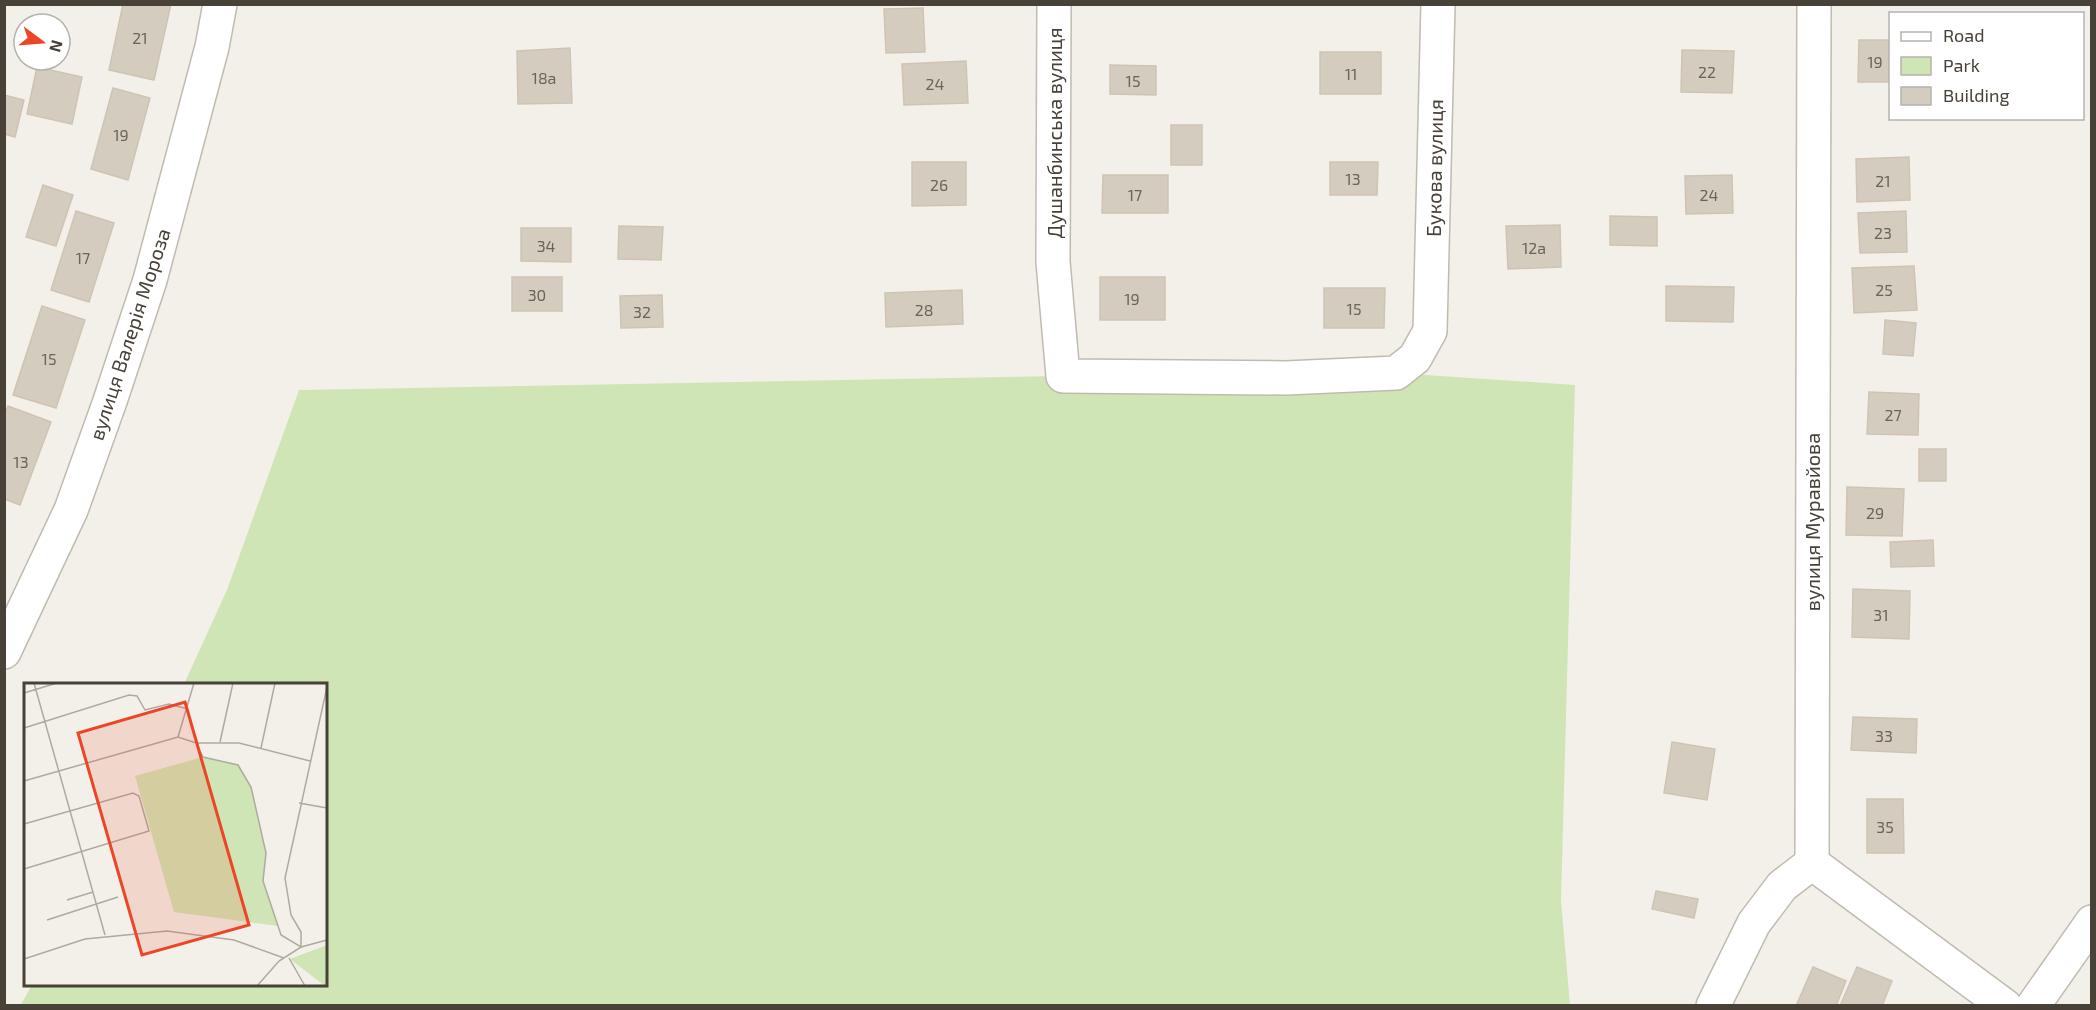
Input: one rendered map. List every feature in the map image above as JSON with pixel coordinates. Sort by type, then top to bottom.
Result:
[{"type":"street","name":"вулиця Валерія Мороза","points":[[4,652],[71,510],[110,401],[150,280],[212,47],[220,4]]},
{"type":"street","name":"Душанбинська вулиця","points":[[1054,4],[1053,262],[1063,376],[1286,378],[1396,373],[1415,358],[1430,331]]},
{"type":"street","name":"Букова вулиця","points":[[1430,331],[1438,4]]},
{"type":"street","name":"вулиця Муравйова","points":[[1812,862],[1814,4]]},
{"type":"street","points":[[1713,1005],[1754,923],[1782,886],[1812,862],[2005,1005]]},
{"type":"street","points":[[2033,1005],[2091,922]]},
{"type":"green space","points":[[1396,373],[1575,385],[1561,901],[1570,1005],[20,1006],[31,986],[327,986],[327,683],[184,683],[227,590],[299,390],[1063,376]]},
{"type":"building","points":[[123,4],[171,4],[154,80],[109,70]]},
{"type":"building","points":[[923,8],[925,52],[886,53],[884,9]]},
{"type":"building","points":[[1859,40],[1889,40],[1889,82],[1858,82]]},
{"type":"building","points":[[570,48],[572,103],[518,104],[517,51]]},
{"type":"building","points":[[1682,50],[1734,51],[1732,93],[1681,92]]},
{"type":"building","points":[[1320,52],[1381,52],[1381,94],[1320,94]]},
{"type":"building","points":[[966,61],[968,103],[904,105],[902,64]]},
{"type":"building","points":[[1110,65],[1156,66],[1156,95],[1110,94]]},
{"type":"building","points":[[36,72],[60,72],[82,77],[72,124],[27,114]]},
{"type":"building","points":[[113,88],[150,98],[128,180],[91,169]]},
{"type":"building","points":[[4,95],[24,100],[15,137],[4,134]]},
{"type":"building","points":[[1171,125],[1202,125],[1202,165],[1171,165]]},
{"type":"building","points":[[1909,157],[1910,200],[1857,202],[1856,159]]},
{"type":"building","points":[[912,162],[966,162],[966,205],[912,206]]},
{"type":"building","points":[[1330,162],[1378,162],[1377,195],[1330,195]]},
{"type":"building","points":[[1103,175],[1168,175],[1168,213],[1102,213]]},
{"type":"building","points":[[1732,175],[1733,213],[1686,214],[1685,176]]},
{"type":"building","points":[[43,185],[73,195],[56,246],[26,237]]},
{"type":"building","points":[[76,211],[114,223],[89,302],[51,290]]},
{"type":"building","points":[[1906,211],[1907,252],[1860,253],[1858,213]]},
{"type":"building","points":[[1610,216],[1657,217],[1657,246],[1610,245]]},
{"type":"building","points":[[1560,225],[1561,267],[1508,269],[1506,226]]},
{"type":"building","points":[[619,226],[663,227],[661,260],[618,259]]},
{"type":"building","points":[[521,228],[571,228],[571,262],[521,261]]},
{"type":"building","points":[[1914,266],[1917,310],[1854,313],[1852,268]]},
{"type":"building","points":[[512,277],[562,277],[562,311],[512,311]]},
{"type":"building","points":[[1100,277],[1165,277],[1165,320],[1100,320]]},
{"type":"building","points":[[1666,286],[1734,287],[1733,322],[1666,321]]},
{"type":"building","points":[[1324,288],[1385,288],[1384,328],[1324,328]]},
{"type":"building","points":[[962,290],[963,324],[886,327],[885,293]]},
{"type":"building","points":[[662,295],[663,327],[621,328],[620,296]]},
{"type":"building","points":[[42,306],[85,320],[56,408],[13,395]]},
{"type":"building","points":[[1885,320],[1916,323],[1913,356],[1883,354]]},
{"type":"building","points":[[1869,392],[1919,394],[1918,435],[1867,434]]},
{"type":"building","points":[[8,406],[51,422],[20,505],[4,499],[4,416]]},
{"type":"building","points":[[1919,449],[1946,449],[1946,481],[1919,481]]},
{"type":"building","points":[[1847,487],[1904,489],[1902,536],[1846,535]]},
{"type":"building","points":[[1933,540],[1934,566],[1891,567],[1890,542]]},
{"type":"building","points":[[1853,589],[1910,591],[1909,639],[1852,637]]},
{"type":"building","points":[[1853,717],[1917,719],[1916,753],[1851,750]]},
{"type":"building","points":[[1672,742],[1715,749],[1707,800],[1664,793]]},
{"type":"building","points":[[1867,799],[1903,799],[1904,853],[1867,853]]},
{"type":"building","points":[[1656,891],[1698,899],[1694,918],[1652,909]]},
{"type":"building","points":[[1813,967],[1846,981],[1836,1006],[1796,1006]]},
{"type":"building","points":[[1857,967],[1892,981],[1882,1006],[1840,1006]]}]
